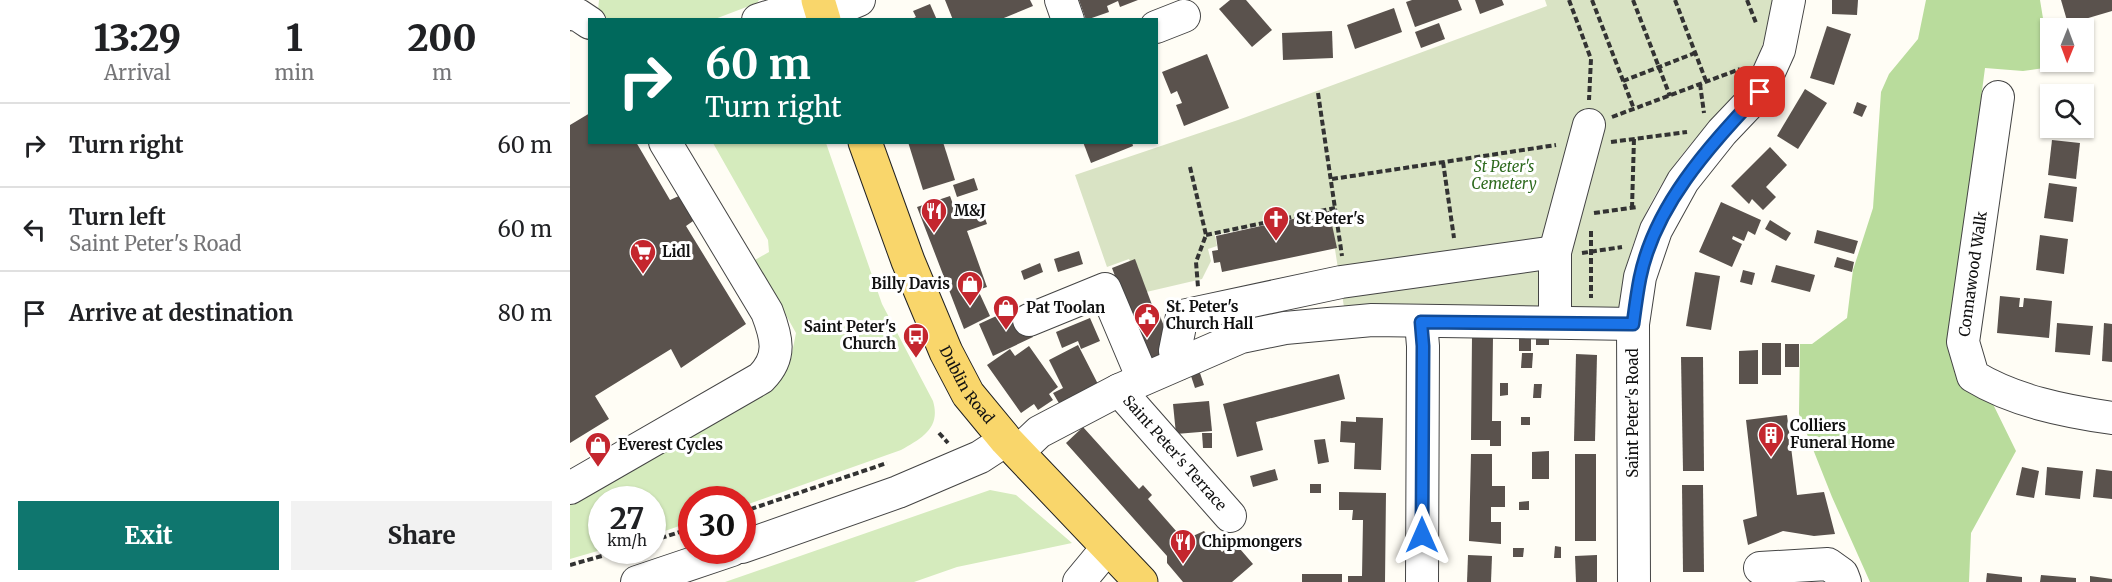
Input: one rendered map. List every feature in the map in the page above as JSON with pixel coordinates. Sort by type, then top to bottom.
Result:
[{"type":"main road","name":"Dublin Road","points":[[866,144],[908,261],[946,352],[968,394],[1012,446],[1141,582]]},
{"type":"street","points":[[769,18],[859,0]]},
{"type":"street","points":[[1061,0],[1067,18]]},
{"type":"street","name":"Saint Peter's Road","points":[[1634,582],[1633,324],[1640,277],[1656,230],[1683,181],[1722,132],[1760,92],[1779,50],[1789,0]]},
{"type":"street","points":[[570,14],[578,15],[588,22]]},
{"type":"street","name":"Connawood Walk","points":[[1998,97],[1963,342],[1973,376],[1997,391],[2076,413],[2112,418]]},
{"type":"street","points":[[1555,317],[1555,254],[1586,137]]},
{"type":"street","points":[[570,488],[760,378],[769,370],[776,353],[776,336],[767,312],[666,144]]},
{"type":"street","points":[[1178,364],[1175,351],[1182,315],[1346,282],[1555,254]]},
{"type":"street","name":"Saint Peter's Terrace","points":[[1029,320],[1105,289],[1112,304],[1131,385],[1230,516]]},
{"type":"street","name":"Saint Peter's Terrace","points":[[756,542],[898,492],[1012,446],[1131,385],[1241,338],[1284,328],[1372,320],[1633,324]]},
{"type":"street","points":[[1421,322],[1423,346],[1422,582]]},
{"type":"street","points":[[1079,582],[1108,547]]},
{"type":"street","points":[[636,582],[690,564]]},
{"type":"street","points":[[1760,568],[1828,564],[1842,574],[1845,582]]},
{"type":"path","points":[[1569,0],[1591,59],[1586,137]]},
{"type":"path","points":[[1592,0],[1634,109]]},
{"type":"path","points":[[1633,0],[1670,96]]},
{"type":"path","points":[[1675,0],[1706,81]]},
{"type":"path","points":[[1747,0],[1758,28]]},
{"type":"path","points":[[1623,81],[1695,53]]},
{"type":"path","points":[[1586,137],[1634,109],[1748,66]]},
{"type":"path","points":[[1700,84],[1704,116]]},
{"type":"path","points":[[1318,93],[1346,282]]},
{"type":"path","points":[[1332,179],[1586,137],[1634,138],[1692,131]]},
{"type":"path","points":[[1632,208],[1634,138]]},
{"type":"path","points":[[1443,162],[1459,266]]},
{"type":"path","points":[[1190,167],[1206,235],[1196,262],[1203,311]]},
{"type":"path","points":[[1592,304],[1591,213],[1644,207]]},
{"type":"path","points":[[1206,235],[1335,208]]},
{"type":"path","points":[[1555,254],[1591,252],[1629,246]]},
{"type":"path","points":[[756,507],[887,463]]},
{"type":"path","points":[[570,566],[588,560]]},
{"type":"green space","points":[[599,0],[759,0],[757,3],[718,18],[607,18],[598,11]]},
{"type":"green space","name":"St Peter's Cemetery","points":[[1545,0],[1772,0],[1760,52],[1750,72],[1724,107],[1692,142],[1653,199],[1629,257],[1620,298],[1618,320],[1346,320],[1329,211],[1215,235],[1217,246],[1208,249],[1211,261],[1202,279],[1142,293],[1129,259],[1107,267],[1075,175],[1238,120],[1547,6]]},
{"type":"green space","points":[[1926,0],[2040,0],[2043,18],[2040,18],[2040,69],[2023,71],[1985,68],[1949,343],[1955,372],[1971,387],[1991,400],[2016,451],[1971,533],[1969,582],[1870,582],[1832,497],[1799,414],[1800,344],[1812,344],[1847,318],[1853,270],[1873,208],[1881,92],[1889,74],[1918,39]]},
{"type":"green space","points":[[714,144],[826,144],[882,304],[933,401],[935,410],[932,425],[916,441],[901,450],[756,501],[756,486],[678,486],[678,526],[666,531],[666,486],[594,486],[767,380],[791,358],[796,333],[755,260],[769,252],[768,240]]},
{"type":"green space","points":[[588,490],[588,554],[570,559],[570,501]]},
{"type":"green space","points":[[990,490],[1016,495],[1072,543],[957,567],[914,582],[725,582]]},
{"type":"building","points":[[945,0],[1030,0],[1033,6],[1004,18],[952,18]]},
{"type":"building","points":[[1079,0],[1138,0],[1120,7],[1118,1],[1107,6],[1109,12],[1085,18]]},
{"type":"building","points":[[1230,0],[1246,0],[1272,30],[1252,47],[1219,9]]},
{"type":"building","points":[[1458,0],[1462,10],[1415,27],[1406,2]]},
{"type":"building","points":[[1475,0],[1502,0],[1504,5],[1480,14]]},
{"type":"building","points":[[1832,0],[1858,0],[1857,15],[1832,14]]},
{"type":"building","points":[[2061,0],[2112,0],[2112,11],[2088,18],[2066,18]]},
{"type":"building","points":[[930,4],[936,18],[914,18],[916,17],[913,11]]},
{"type":"building","points":[[1394,8],[1402,32],[1355,49],[1347,25]]},
{"type":"building","points":[[1439,23],[1445,39],[1421,48],[1415,32]]},
{"type":"building","points":[[1827,26],[1851,34],[1834,85],[1810,78]]},
{"type":"building","points":[[1332,31],[1333,58],[1283,60],[1282,33]]},
{"type":"building","points":[[1207,54],[1229,108],[1184,126],[1176,105],[1182,103],[1177,91],[1171,94],[1162,72]]},
{"type":"building","points":[[1805,89],[1827,103],[1798,149],[1777,136]]},
{"type":"building","points":[[1857,102],[1867,106],[1862,117],[1853,113]]},
{"type":"building","name":"Lidl","points":[[588,114],[588,144],[637,144],[670,200],[681,195],[696,219],[686,226],[746,324],[681,368],[671,349],[595,396],[609,419],[570,443],[570,125]]},
{"type":"building","points":[[2052,140],[2080,143],[2076,179],[2048,175]]},
{"type":"building","points":[[909,144],[944,144],[955,180],[923,190]]},
{"type":"building","points":[[1084,144],[1132,144],[1133,146],[1091,163]]},
{"type":"building","points":[[1770,147],[1787,165],[1766,187],[1776,197],[1763,210],[1752,199],[1749,204],[1731,186]]},
{"type":"building","points":[[974,178],[978,190],[957,197],[953,185]]},
{"type":"building","points":[[2049,183],[2077,187],[2073,222],[2044,218]]},
{"type":"building","points":[[950,196],[958,218],[982,210],[987,224],[967,231],[987,287],[978,290],[990,316],[964,329],[917,207]]},
{"type":"building","points":[[1721,202],[1761,220],[1755,235],[1748,231],[1744,241],[1733,236],[1732,239],[1742,244],[1732,267],[1699,252]]},
{"type":"building","name":"St Peter's","points":[[1329,211],[1337,248],[1222,272],[1220,262],[1214,263],[1212,251],[1218,250],[1216,236]]},
{"type":"building","points":[[1770,220],[1791,233],[1786,241],[1765,229]]},
{"type":"building","points":[[1817,230],[1858,241],[1854,254],[1814,243]]},
{"type":"building","points":[[2040,235],[2068,239],[2064,274],[2036,270]]},
{"type":"building","points":[[1079,251],[1083,264],[1058,272],[1054,259]]},
{"type":"building","points":[[1837,257],[1854,262],[1852,272],[1834,267]]},
{"type":"building","points":[[1135,259],[1155,313],[1132,322],[1112,268]]},
{"type":"building","points":[[1040,263],[1043,272],[1024,280],[1021,271]]},
{"type":"building","points":[[1776,265],[1815,275],[1810,292],[1771,282]]},
{"type":"building","points":[[1743,270],[1755,273],[1752,285],[1740,282]]},
{"type":"building","points":[[1695,272],[1720,276],[1711,330],[1686,326]]},
{"type":"building","points":[[2000,296],[2020,298],[2019,307],[2023,307],[2024,298],[2052,301],[2049,338],[1997,333]]},
{"type":"building","name":"Pat Toolan","points":[[1018,306],[1033,337],[993,356],[979,324]]},
{"type":"building","points":[[1160,316],[1169,339],[1166,356],[1150,362],[1136,326]]},
{"type":"building","points":[[1090,318],[1100,341],[1081,349],[1078,341],[1062,348],[1056,332]]},
{"type":"building","points":[[2057,323],[2093,326],[2090,355],[2055,352]]},
{"type":"building","points":[[2104,323],[2112,324],[2112,362],[2102,361]]},
{"type":"building","points":[[1519,333],[1531,333],[1531,351],[1519,351]]},
{"type":"building","points":[[1536,335],[1549,335],[1549,345],[1536,345]]},
{"type":"building","points":[[1472,336],[1493,336],[1492,421],[1501,421],[1501,446],[1490,446],[1490,440],[1471,440]]},
{"type":"building","points":[[1762,343],[1781,343],[1781,375],[1762,375]]},
{"type":"building","points":[[1785,344],[1799,344],[1799,367],[1785,367]]},
{"type":"building","points":[[1078,345],[1100,388],[1060,405],[1053,393],[1063,388],[1049,360]]},
{"type":"building","points":[[1029,346],[1058,387],[1049,394],[1053,400],[1038,410],[1034,404],[1021,413],[987,365],[1010,349],[1015,356]]},
{"type":"building","points":[[1758,350],[1758,384],[1739,384],[1739,351]]},
{"type":"building","points":[[1522,353],[1533,353],[1532,368],[1521,368]]},
{"type":"building","points":[[1576,354],[1597,355],[1595,441],[1574,441]]},
{"type":"building","points":[[1681,357],[1703,357],[1704,471],[1683,471]]},
{"type":"building","points":[[1197,364],[1204,385],[1195,388],[1188,367]]},
{"type":"building","points":[[1339,374],[1345,399],[1256,422],[1263,450],[1237,457],[1223,404]]},
{"type":"building","points":[[1500,383],[1508,383],[1508,395],[1500,396]]},
{"type":"building","points":[[1534,384],[1542,384],[1541,398],[1533,398]]},
{"type":"building","points":[[1209,401],[1212,431],[1176,434],[1173,404]]},
{"type":"building","name":"Colliers Funeral Home","points":[[1787,415],[1797,495],[1824,492],[1835,534],[1814,536],[1783,531],[1748,545],[1743,520],[1757,516],[1746,420]]},
{"type":"building","points":[[1356,417],[1383,418],[1381,470],[1354,469],[1355,443],[1340,442],[1341,421],[1356,422]]},
{"type":"building","points":[[1521,417],[1530,417],[1530,425],[1521,425]]},
{"type":"building","points":[[1083,427],[1139,489],[1143,485],[1152,495],[1148,499],[1184,540],[1204,531],[1222,552],[1234,542],[1253,564],[1232,582],[1183,582],[1167,563],[1167,556],[1066,443]]},
{"type":"building","points":[[1202,433],[1212,433],[1212,448],[1203,448]]},
{"type":"building","points":[[1325,439],[1329,462],[1318,464],[1314,440]]},
{"type":"building","points":[[1549,451],[1549,479],[1532,479],[1532,452]]},
{"type":"building","points":[[1471,454],[1492,454],[1492,486],[1505,486],[1505,507],[1491,507],[1491,522],[1501,522],[1501,544],[1469,541]]},
{"type":"building","points":[[1575,454],[1596,454],[1596,541],[1575,541]]},
{"type":"building","points":[[2022,467],[2039,471],[2034,498],[2016,495]]},
{"type":"building","points":[[2047,467],[2083,471],[2080,499],[2045,495]]},
{"type":"building","points":[[1275,469],[1278,480],[1253,487],[1250,476]]},
{"type":"building","points":[[2096,469],[2112,471],[2112,499],[2093,497]]},
{"type":"building","points":[[1310,484],[1321,484],[1321,493],[1310,493]]},
{"type":"building","points":[[1682,485],[1703,485],[1704,572],[1683,572]]},
{"type":"building","points":[[1339,492],[1386,493],[1385,582],[1348,582],[1348,576],[1362,576],[1363,520],[1352,520],[1353,510],[1339,510]]},
{"type":"building","points":[[1529,501],[1529,510],[1519,510],[1519,502]]},
{"type":"building","points":[[1555,546],[1561,547],[1561,558],[1554,558]]},
{"type":"building","points":[[1513,548],[1524,548],[1523,557],[1513,557]]},
{"type":"building","points":[[1468,555],[1492,556],[1491,582],[1467,582]]},
{"type":"building","points":[[1597,555],[1597,582],[1576,582],[1575,556]]},
{"type":"building","points":[[1987,573],[2022,577],[2022,582],[1986,582]]},
{"type":"building","points":[[1302,574],[1342,574],[1342,582],[1302,582]]},
{"type":"building","points":[[2041,575],[2076,578],[2076,582],[2040,582]]},
{"type":"building","points":[[2090,576],[2112,579],[2112,582],[2090,582]]},
{"type":"place","name":"M&J","points":[[934,234]]},
{"type":"place","name":"St Peter's","points":[[1276,242]]},
{"type":"place","name":"Lidl","points":[[643,275]]},
{"type":"place","name":"Billy Davis","points":[[970,307]]},
{"type":"place","name":"Pat Toolan","points":[[1006,331]]},
{"type":"place","name":"St. Peter's Church Hall","points":[[1147,339]]},
{"type":"place","name":"Saint Peter's Church","points":[[916,359]]},
{"type":"place","name":"Colliers Funeral Home","points":[[1771,458]]},
{"type":"place","name":"Everest Cycles","points":[[598,468]]},
{"type":"place","name":"Chipmongers","points":[[1183,565]]},
{"type":"route","points":[[1422,535],[1423,346],[1421,322],[1633,324],[1640,277],[1656,230],[1683,181],[1722,132],[1760,92]]}]
